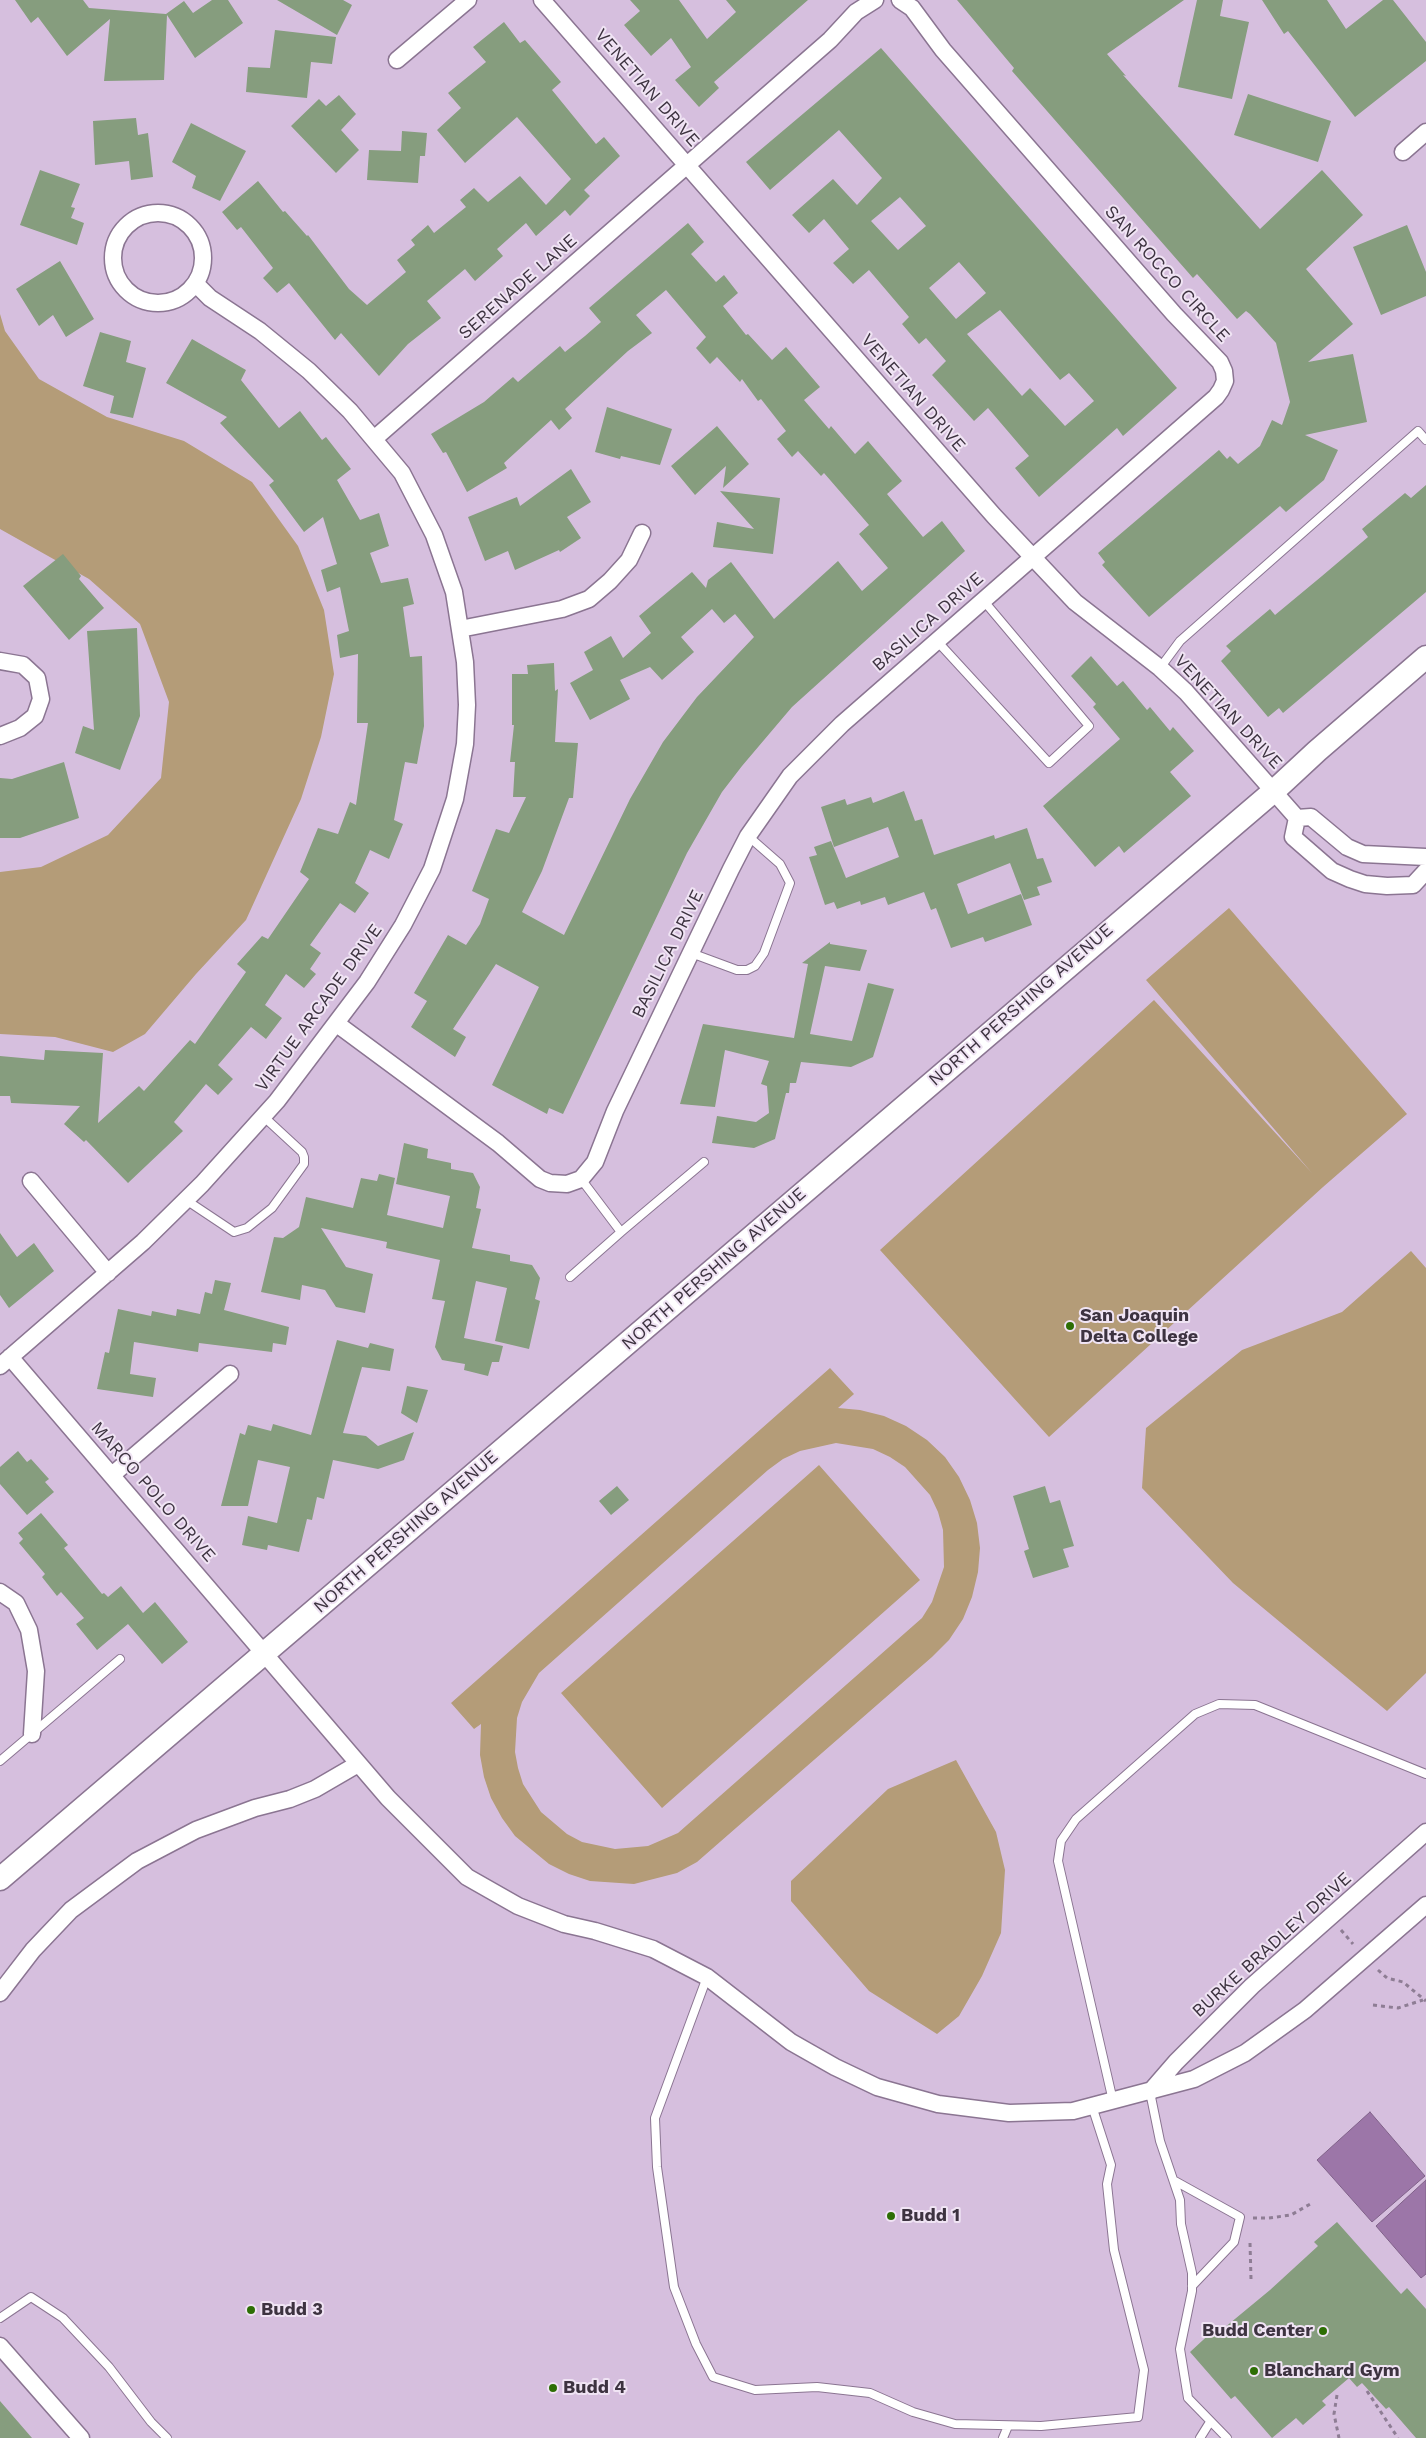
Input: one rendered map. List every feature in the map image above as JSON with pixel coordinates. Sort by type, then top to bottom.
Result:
[{"type":"main road","name":"NORTH PERSHING AVENUE","points":[[0,1879],[1274,790],[1426,657]]},
{"type":"street","points":[[397,60],[468,0]]},
{"type":"street","name":"VENETIAN DRIVE","points":[[542,0],[1032,558],[1074,602],[1160,668],[1186,692],[1297,818]]},
{"type":"street","points":[[688,165],[830,40],[856,12],[875,0]]},
{"type":"street","name":"SAN ROCCO CIRCLE","points":[[900,0],[912,8],[943,50],[1174,314],[1220,362],[1224,371],[1225,380],[1216,397],[1032,558]]},
{"type":"street","points":[[1403,152],[1426,132]]},
{"type":"street","name":"SERENADE LANE","points":[[374,439],[688,165]]},
{"type":"street","points":[[155,213],[169,214],[182,220],[193,230],[201,242],[204,256],[202,271],[196,284],[178,299],[156,304],[141,301],[128,293],[118,280],[113,266],[113,250],[118,236],[128,224],[141,216],[155,213]]},
{"type":"street","name":"VIRTUE ARCADE DRIVE","points":[[5,1362],[108,1272],[186,1200],[264,1116],[337,1024],[403,925],[432,869],[456,799],[464,744],[467,705],[466,662],[454,592],[434,535],[402,474],[350,411],[309,371],[260,331],[210,298],[196,284]]},
{"type":"street","points":[[460,629],[562,609],[589,599],[610,581],[629,560],[642,533]]},
{"type":"street","name":"BASILICA DRIVE","points":[[581,1179],[595,1162],[615,1111],[748,836],[797,770],[842,724],[1032,558]]},
{"type":"street","points":[[0,661],[23,665],[37,678],[41,699],[36,716],[20,728],[0,736]]},
{"type":"street","points":[[1426,857],[1363,854],[1347,847],[1311,817],[1297,818],[1293,837],[1332,871],[1350,879],[1365,884],[1387,886],[1413,885],[1426,871]]},
{"type":"street","points":[[337,1024],[498,1143],[540,1179],[550,1183],[567,1184],[581,1179]]},
{"type":"street","points":[[32,1181],[108,1272]]},
{"type":"street","name":"MARCO POLO DRIVE","points":[[5,1362],[112,1475],[265,1652]]},
{"type":"street","points":[[112,1475],[230,1374]]},
{"type":"street","points":[[0,1592],[16,1603],[29,1630],[36,1671],[32,1734]]},
{"type":"street","points":[[265,1652],[388,1798],[460,1870],[484,1888],[518,1906],[564,1924],[595,1931],[652,1949],[707,1977],[791,2042],[835,2067],[901,2095],[938,2104],[1009,2113],[1073,2111],[1194,2079],[1245,2053],[1305,2010],[1426,1904]]},
{"type":"street","points":[[0,1993],[33,1950],[71,1910],[137,1861],[196,1830],[255,1808],[290,1799],[315,1789],[358,1764]]},
{"type":"street","name":"BURKE BRADLEY DRIVE","points":[[1150,2092],[1176,2062],[1252,1986],[1426,1832]]},
{"type":"street","points":[[0,2346],[81,2438]]},
{"type":"lane","points":[[1160,668],[1180,642],[1418,431],[1426,440]]},
{"type":"lane","points":[[937,641],[1049,763],[1090,726],[983,600]]},
{"type":"lane","points":[[691,953],[737,970],[747,970],[755,966],[764,953],[790,883],[780,864],[748,836]]},
{"type":"lane","points":[[186,1200],[234,1232],[247,1228],[272,1208],[304,1164],[304,1157],[302,1152],[264,1116]]},
{"type":"lane","points":[[570,1277],[704,1162]]},
{"type":"lane","points":[[581,1179],[621,1232]]},
{"type":"lane","points":[[0,1761],[120,1659]]},
{"type":"lane","points":[[1113,2101],[1058,1860],[1061,1841],[1076,1819],[1195,1714],[1219,1704],[1255,1705],[1426,1774]]},
{"type":"lane","points":[[707,1977],[655,2118],[656,2167],[674,2287],[696,2344],[713,2377],[755,2390],[817,2387],[870,2393],[913,2412],[955,2424],[1041,2426],[1138,2417],[1144,2370],[1114,2250],[1107,2184],[1110,2165],[1092,2106]]},
{"type":"lane","points":[[1150,2092],[1160,2142],[1180,2200],[1180,2224],[1192,2273],[1192,2286],[1180,2349],[1188,2398],[1227,2438]]},
{"type":"lane","points":[[1175,2181],[1240,2217],[1234,2242],[1192,2286]]},
{"type":"lane","points":[[0,2318],[31,2298],[63,2318],[109,2367],[151,2422],[168,2438]]},
{"type":"lane","points":[[1200,2438],[1210,2422]]},
{"type":"lane","points":[[1004,2438],[1008,2426]]},
{"type":"path","points":[[1373,2005],[1398,2008],[1423,2000]]},
{"type":"path","points":[[1240,2217],[1269,2218],[1291,2215],[1312,2203]]},
{"type":"path","points":[[1249,2217],[1251,2279]]},
{"type":"path","points":[[1367,2391],[1398,2438]]},
{"type":"path","points":[[1337,2395],[1334,2414],[1339,2438]]},
{"type":"shaded area","points":[[0,314],[5,331],[39,379],[107,417],[184,441],[252,482],[298,546],[324,610],[334,674],[321,737],[301,799],[246,920],[196,974],[145,1034],[113,1052],[55,1037],[0,1034],[0,872],[41,867],[108,835],[161,778],[169,702],[140,624],[89,579],[0,529]]},
{"type":"shaded area","points":[[1229,908],[1407,1114],[1323,1187],[1049,1437],[880,1250],[1154,1000],[1312,1173],[1146,980]]},
{"type":"shaded area","points":[[1411,1251],[1426,1268],[1426,1673],[1387,1711],[1233,1583],[1142,1488],[1146,1428],[1242,1350],[1342,1312]]},
{"type":"shaded area","points":[[830,1368],[854,1394],[838,1408],[860,1410],[884,1416],[906,1426],[927,1440],[945,1457],[959,1477],[970,1500],[977,1523],[980,1548],[978,1572],[972,1597],[963,1619],[949,1640],[932,1657],[697,1862],[677,1873],[634,1884],[590,1881],[569,1874],[549,1864],[515,1836],[502,1818],[491,1798],[484,1777],[480,1755],[481,1724],[474,1729],[451,1703]],"holes":[[[836,1443],[873,1449],[905,1467],[930,1495],[938,1512],[943,1530],[944,1567],[932,1602],[922,1618],[678,1833],[648,1846],[615,1849],[582,1842],[567,1834],[541,1812],[523,1784],[515,1752],[517,1718],[522,1702],[539,1673],[768,1470],[783,1459],[800,1451]]]},
{"type":"shaded area","points":[[819,1465],[920,1580],[662,1808],[561,1693]]},
{"type":"shaded area","points":[[956,1760],[996,1832],[1005,1870],[1001,1933],[982,1976],[959,2016],[937,2034],[869,1991],[791,1901],[791,1881],[888,1789]]},
{"type":"shaded area","points":[[1370,2112],[1425,2176],[1372,2222],[1317,2160]]},
{"type":"shaded area","points":[[1426,2180],[1426,2274],[1421,2278],[1376,2226]]},
{"type":"building","points":[[15,0],[83,0],[89,8],[166,14],[184,1],[193,13],[212,0],[228,0],[243,23],[195,58],[167,15],[164,80],[104,81],[110,19],[67,56],[38,17],[31,23]]},
{"type":"building","points":[[277,0],[343,0],[352,5],[337,35]]},
{"type":"building","points":[[630,0],[679,0],[707,39],[736,12],[726,0],[808,0],[714,82],[719,88],[699,107],[675,80],[691,67],[671,38],[651,56],[624,25],[640,11]]},
{"type":"building","points":[[957,0],[1184,0],[1107,54],[1126,76],[1123,75],[1260,229],[1322,170],[1363,215],[1306,269],[1353,324],[1308,362],[1353,354],[1367,422],[1305,435],[1338,450],[1324,480],[1286,512],[1280,506],[1149,617],[1102,565],[1105,562],[1098,553],[1219,450],[1227,459],[1230,456],[1238,464],[1260,446],[1272,420],[1282,425],[1290,402],[1276,343],[1250,314],[1246,311],[1237,319],[1197,274],[1193,278],[1012,71],[1014,68]]},
{"type":"building","points":[[1197,0],[1223,0],[1220,16],[1249,22],[1232,99],[1178,87]]},
{"type":"building","points":[[1262,0],[1327,0],[1346,29],[1383,0],[1393,0],[1426,42],[1426,61],[1355,117],[1288,31],[1284,34]]},
{"type":"building","points":[[504,22],[520,43],[525,40],[561,82],[552,90],[596,144],[604,137],[620,156],[584,190],[590,196],[570,216],[565,210],[536,236],[526,223],[497,249],[503,256],[475,281],[465,269],[427,301],[441,318],[408,344],[379,376],[341,333],[335,340],[289,283],[277,293],[263,278],[273,268],[241,227],[237,230],[222,212],[258,181],[283,212],[285,211],[308,235],[349,289],[367,305],[406,272],[397,260],[415,245],[411,240],[428,225],[434,233],[466,207],[460,200],[474,188],[488,202],[520,176],[546,205],[571,179],[517,117],[465,163],[437,130],[461,108],[448,93],[486,62],[473,47]]},
{"type":"building","points":[[275,30],[336,37],[332,64],[311,62],[307,98],[246,92],[248,67],[270,68]]},
{"type":"building","points":[[881,48],[1177,388],[1123,436],[1117,428],[1039,497],[1015,468],[1029,456],[988,408],[974,421],[932,375],[946,361],[926,338],[919,344],[902,324],[909,317],[869,270],[853,284],[833,263],[849,249],[824,219],[809,233],[792,215],[833,179],[857,205],[882,178],[839,130],[770,190],[746,162]],"holes":[[[900,197],[926,226],[898,250],[871,221]],[[959,262],[986,293],[956,319],[929,288]],[[1000,310],[1060,380],[1069,373],[1094,401],[1065,426],[1030,388],[1022,396],[967,334]]]},
{"type":"building","points":[[1248,94],[1331,121],[1318,162],[1234,135]]},
{"type":"building","points":[[339,95],[356,114],[341,130],[359,150],[336,173],[291,126],[319,99],[326,106]]},
{"type":"building","points":[[136,118],[138,135],[148,133],[153,177],[131,180],[129,161],[95,165],[93,121]]},
{"type":"building","points":[[191,123],[246,151],[220,201],[192,188],[196,176],[172,162]]},
{"type":"building","points":[[402,131],[427,133],[425,156],[420,156],[418,183],[367,180],[369,150],[401,151]]},
{"type":"building","points":[[40,170],[80,184],[71,207],[75,208],[71,218],[84,223],[77,245],[20,225]]},
{"type":"building","points":[[688,223],[704,242],[691,254],[716,282],[724,275],[738,293],[723,306],[746,335],[748,334],[772,360],[786,347],[820,387],[804,400],[829,429],[831,426],[855,454],[868,441],[902,481],[887,494],[923,537],[942,521],[965,551],[792,707],[722,792],[687,853],[563,1114],[549,1108],[547,1114],[492,1085],[539,987],[496,964],[453,1029],[466,1037],[455,1057],[411,1027],[427,1001],[414,993],[448,935],[466,945],[480,924],[489,899],[472,891],[496,829],[509,833],[526,797],[513,797],[515,762],[510,762],[514,725],[512,725],[512,674],[528,674],[527,665],[554,663],[555,691],[558,689],[555,742],[578,743],[573,798],[569,798],[542,871],[522,912],[564,935],[630,799],[663,742],[697,697],[754,637],[735,614],[724,623],[712,609],[681,637],[694,652],[662,680],[650,667],[620,680],[630,699],[590,720],[570,683],[593,670],[584,652],[611,636],[623,658],[651,633],[639,616],[692,572],[706,588],[708,580],[731,562],[774,619],[838,561],[862,591],[888,568],[859,534],[869,525],[824,473],[821,476],[798,451],[792,457],[777,439],[786,431],[761,399],[758,401],[742,379],[740,382],[717,357],[710,364],[696,348],[706,337],[666,290],[636,315],[652,333],[628,351],[565,409],[572,418],[559,430],[551,420],[504,463],[507,468],[467,492],[446,452],[443,453],[431,434],[484,402],[513,377],[518,382],[560,346],[565,352],[585,336],[601,322],[589,308]]},
{"type":"building","points":[[1407,225],[1426,272],[1426,296],[1381,315],[1353,247]]},
{"type":"building","points":[[60,261],[94,319],[66,337],[53,315],[39,326],[16,289]]},
{"type":"building","points":[[100,332],[131,341],[126,362],[146,368],[133,418],[110,413],[114,396],[83,386]]},
{"type":"building","points":[[192,339],[246,370],[241,380],[279,428],[300,411],[322,440],[326,437],[351,469],[337,480],[360,520],[379,513],[389,546],[370,553],[381,583],[408,578],[414,604],[403,607],[410,657],[422,656],[424,726],[417,764],[405,762],[394,820],[403,824],[389,859],[370,850],[355,883],[369,893],[355,913],[340,903],[310,945],[321,953],[310,969],[316,974],[304,988],[286,974],[265,1005],[282,1018],[266,1039],[251,1027],[218,1065],[233,1079],[218,1095],[206,1084],[174,1122],[183,1131],[128,1183],[86,1140],[84,1142],[64,1124],[80,1106],[11,1103],[10,1096],[0,1096],[0,1056],[44,1060],[45,1050],[103,1053],[98,1123],[139,1086],[144,1091],[190,1040],[195,1044],[246,972],[237,964],[262,936],[268,939],[309,879],[300,872],[318,828],[338,834],[350,802],[356,805],[368,723],[357,723],[358,654],[340,658],[337,635],[349,631],[340,587],[327,592],[321,570],[337,564],[323,517],[304,532],[269,485],[274,481],[220,423],[227,417],[166,383]]},
{"type":"building","points":[[607,407],[672,429],[660,465],[621,456],[620,459],[595,452]]},
{"type":"building","points":[[717,426],[749,464],[723,488],[726,466],[695,495],[671,466]]},
{"type":"building","points":[[571,469],[591,502],[567,517],[581,538],[560,552],[559,550],[515,570],[508,551],[485,561],[468,517],[517,497],[520,506]]},
{"type":"building","points":[[1426,485],[1426,592],[1283,713],[1279,708],[1268,717],[1221,661],[1231,651],[1226,646],[1270,609],[1275,615],[1368,537],[1362,529],[1405,493],[1411,498]]},
{"type":"building","points":[[720,491],[780,498],[773,554],[713,547],[717,522],[754,529]]},
{"type":"building","points":[[63,554],[81,576],[79,579],[104,608],[69,640],[23,586]]},
{"type":"building","points":[[137,628],[140,716],[120,770],[75,753],[83,726],[94,730],[87,631]]},
{"type":"building","points":[[1091,656],[1117,686],[1123,681],[1147,710],[1150,707],[1170,731],[1173,727],[1194,751],[1170,772],[1191,796],[1124,853],[1119,846],[1095,867],[1043,806],[1120,739],[1093,707],[1096,704],[1071,676]]},
{"type":"building","points":[[64,762],[79,818],[20,838],[0,838],[0,778],[12,779]]},
{"type":"building","points":[[904,791],[915,821],[922,819],[934,855],[994,835],[995,839],[1027,828],[1037,859],[1043,858],[1052,882],[1037,887],[1040,895],[1024,900],[1010,863],[957,884],[968,914],[1021,894],[1032,925],[985,942],[983,937],[951,948],[936,908],[931,910],[924,892],[888,905],[885,897],[861,905],[860,901],[837,909],[834,902],[825,905],[809,857],[817,855],[814,847],[831,841],[846,878],[899,857],[888,827],[834,847],[821,807],[845,799],[847,805],[871,797],[873,803]]},
{"type":"building","points":[[830,942],[830,944],[867,950],[860,971],[825,966],[810,1034],[852,1041],[868,983],[894,989],[873,1057],[851,1067],[801,1062],[796,1083],[790,1083],[789,1093],[786,1093],[775,1139],[754,1148],[712,1143],[717,1116],[756,1122],[769,1113],[767,1086],[761,1084],[769,1061],[725,1050],[715,1107],[680,1104],[703,1024],[794,1038],[808,964],[802,963]]},
{"type":"building","points":[[404,1143],[428,1149],[427,1158],[451,1163],[451,1169],[473,1173],[480,1187],[476,1208],[481,1209],[472,1248],[510,1255],[510,1261],[532,1265],[540,1278],[535,1299],[540,1301],[529,1349],[495,1341],[507,1288],[476,1281],[464,1338],[503,1346],[499,1362],[492,1362],[488,1376],[464,1370],[465,1364],[442,1360],[435,1347],[445,1301],[432,1299],[440,1260],[386,1248],[387,1242],[321,1228],[346,1267],[373,1274],[365,1313],[336,1307],[325,1290],[302,1285],[300,1300],[261,1292],[274,1237],[283,1238],[299,1227],[306,1197],[353,1208],[361,1178],[377,1181],[379,1174],[395,1178],[387,1215],[443,1228],[450,1196],[396,1184]]},
{"type":"building","points":[[0,1233],[17,1257],[34,1243],[54,1271],[9,1308],[0,1295]]},
{"type":"building","points":[[215,1280],[231,1283],[224,1310],[289,1327],[286,1345],[273,1343],[272,1352],[199,1343],[198,1352],[134,1342],[130,1374],[156,1378],[153,1397],[97,1389],[105,1352],[109,1353],[118,1309],[151,1316],[152,1311],[176,1316],[177,1309],[200,1314],[205,1292],[212,1294]]},
{"type":"building","points":[[337,1340],[368,1348],[370,1343],[394,1349],[390,1371],[362,1367],[343,1433],[366,1436],[378,1446],[414,1432],[404,1460],[378,1469],[333,1460],[324,1499],[317,1497],[312,1520],[307,1519],[299,1552],[268,1545],[267,1550],[242,1545],[248,1516],[277,1523],[290,1467],[258,1460],[248,1506],[221,1506],[240,1433],[245,1435],[248,1425],[271,1431],[273,1424],[311,1435]]},
{"type":"building","points":[[407,1386],[428,1390],[417,1423],[401,1413]]},
{"type":"building","points":[[18,1451],[27,1462],[31,1459],[49,1479],[45,1482],[54,1492],[27,1515],[0,1484],[0,1467]]},
{"type":"building","points":[[617,1486],[629,1500],[611,1515],[599,1501]]},
{"type":"building","points":[[1045,1486],[1050,1503],[1060,1500],[1074,1546],[1063,1549],[1069,1567],[1033,1578],[1024,1551],[1029,1549],[1013,1496]]},
{"type":"building","points":[[41,1513],[68,1545],[64,1548],[102,1594],[104,1593],[108,1597],[121,1586],[143,1613],[155,1602],[188,1642],[162,1664],[128,1624],[97,1650],[76,1624],[84,1618],[61,1592],[57,1596],[42,1577],[45,1574],[19,1543],[23,1539],[18,1533]]},
{"type":"building","name":"Budd Center","points":[[1337,2222],[1401,2294],[1407,2288],[1426,2309],[1426,2438],[1416,2438],[1389,2407],[1386,2409],[1362,2383],[1357,2387],[1349,2378],[1322,2401],[1326,2405],[1303,2425],[1296,2418],[1272,2438],[1235,2396],[1231,2399],[1190,2352],[1215,2329],[1218,2333],[1270,2290],[1318,2246],[1314,2242]]},
{"type":"building","points":[[0,2401],[32,2438],[0,2438]]},
{"type":"place","name":"San Joaquin Delta College","points":[[1070,1326]]},
{"type":"place","name":"Budd 1","points":[[891,2216]]},
{"type":"place","name":"Budd 3","points":[[251,2310]]},
{"type":"place","name":"Budd Center","points":[[1323,2331]]},
{"type":"place","name":"Blanchard Gym","points":[[1254,2371]]},
{"type":"place","name":"Budd 4","points":[[553,2388]]}]
